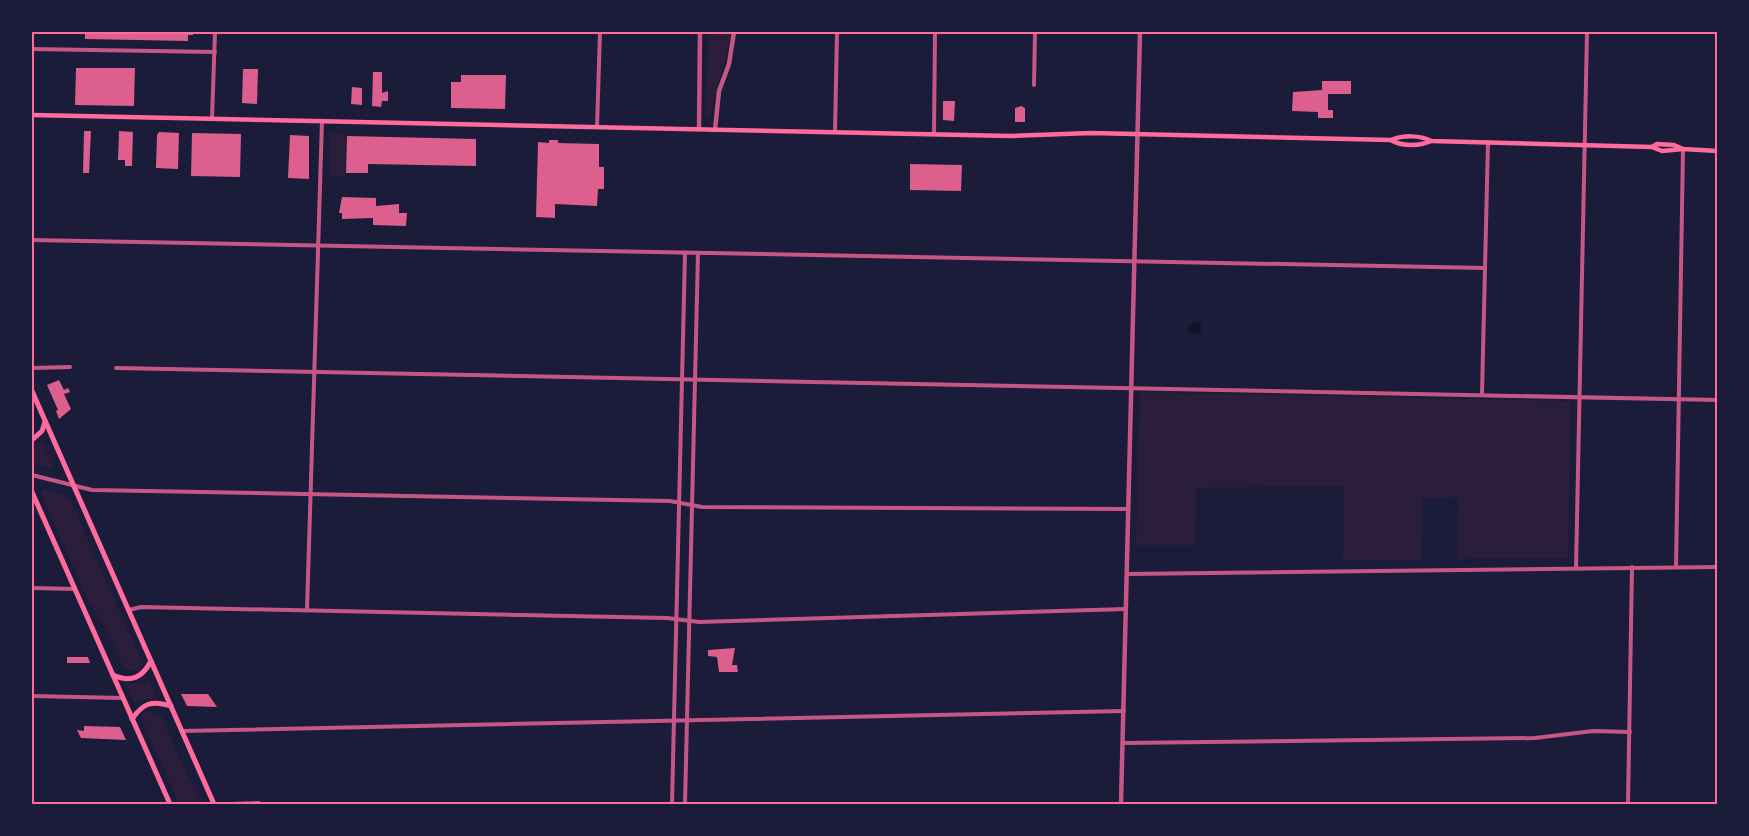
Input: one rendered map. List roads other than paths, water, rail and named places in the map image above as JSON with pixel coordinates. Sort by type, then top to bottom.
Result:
[{"type":"main road","points":[[32,116],[934,134],[1136,134],[1391,140],[1398,137],[1414,137],[1431,141],[1652,147],[1662,152],[1683,149],[1718,151]]},
{"type":"main road","points":[[32,392],[214,804]]},
{"type":"main road","points":[[32,440],[42,431],[45,422]]},
{"type":"main road","points":[[32,492],[170,804]]},
{"type":"main road","points":[[113,675],[121,678],[135,678],[145,672],[151,661]]},
{"type":"main road","points":[[132,719],[141,707],[148,703],[159,702],[171,706]]},
{"type":"street","points":[[212,119],[215,32]]},
{"type":"street","points":[[597,127],[600,32]]},
{"type":"street","points":[[699,129],[700,32]]},
{"type":"street","points":[[715,130],[719,91],[729,64],[734,32]]},
{"type":"street","points":[[835,132],[837,32]]},
{"type":"street","points":[[934,134],[935,32]]},
{"type":"street","points":[[1034,85],[1035,32]]},
{"type":"street","points":[[1121,804],[1140,32]]},
{"type":"street","points":[[1576,568],[1587,32]]},
{"type":"street","points":[[1700,32],[1718,32]]},
{"type":"street","points":[[32,49],[215,52]]},
{"type":"street","points":[[307,610],[322,121]]},
{"type":"street","points":[[1482,394],[1488,142]]},
{"type":"street","points":[[1676,567],[1683,149]]},
{"type":"street","points":[[32,240],[1485,268]]},
{"type":"street","points":[[672,804],[685,253]]},
{"type":"street","points":[[685,804],[698,253]]},
{"type":"street","points":[[32,368],[70,367]]},
{"type":"street","points":[[116,368],[1718,400]]},
{"type":"street","points":[[32,475],[74,488],[692,505],[1128,509]]},
{"type":"street","points":[[1628,804],[1632,567]]},
{"type":"street","points":[[1127,573],[1718,567]]},
{"type":"street","points":[[32,588],[75,589]]},
{"type":"street","points":[[128,611],[141,607],[689,621],[1126,609]]},
{"type":"street","points":[[32,696],[123,698]]},
{"type":"street","points":[[182,730],[1124,711]]},
{"type":"street","points":[[1123,743],[1534,738],[1593,731],[1629,732]]},
{"type":"street","points":[[32,804],[87,804]]}]
